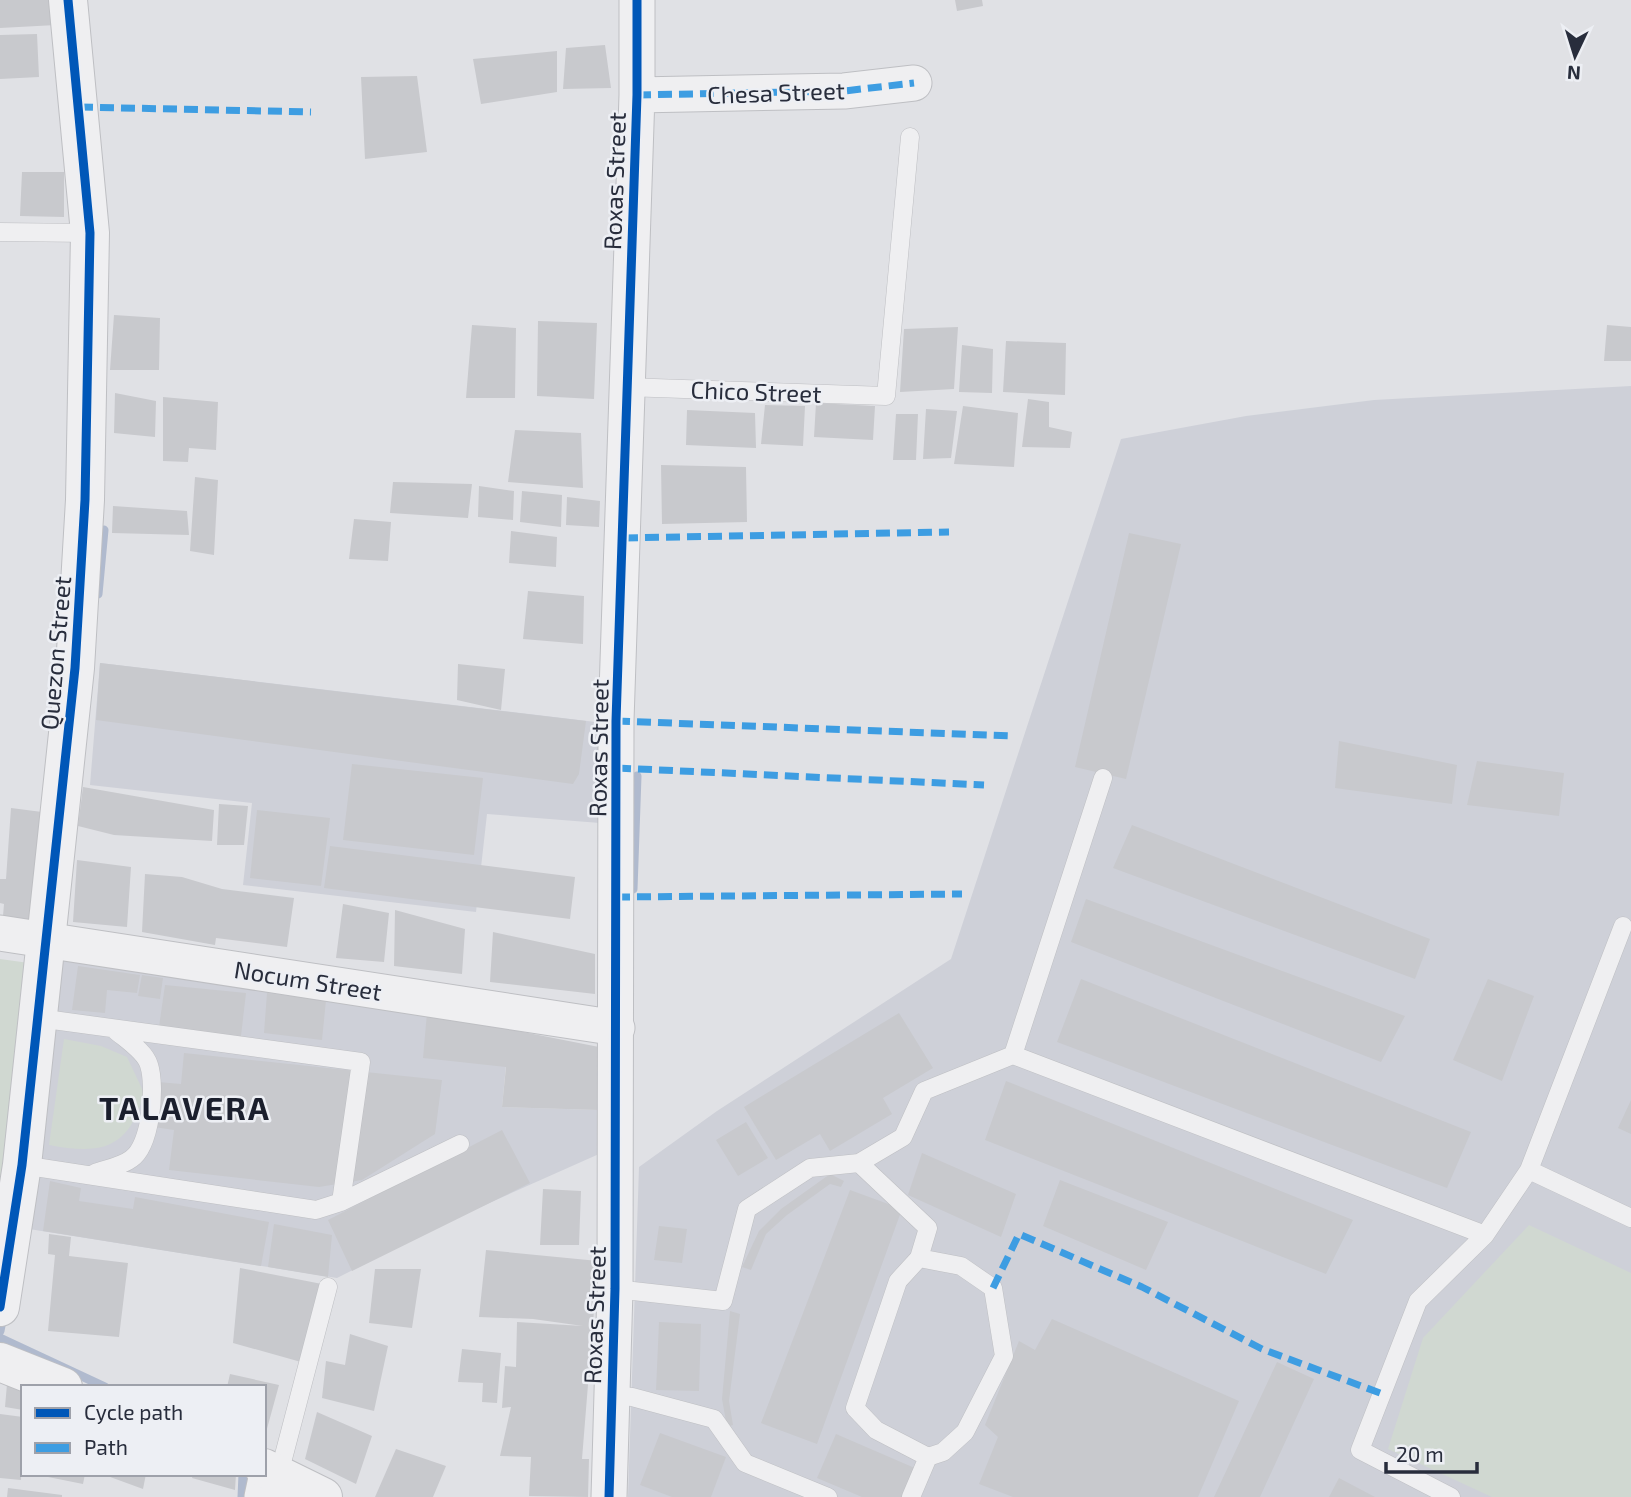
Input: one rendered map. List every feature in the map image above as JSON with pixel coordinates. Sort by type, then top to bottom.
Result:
[{"type":"street","name":"Quezon Street","points":[[0,1307],[22,1164],[75,668],[85,500],[90,233],[68,0]]},
{"type":"street","name":"Roxas Street","points":[[609,1497],[615,1289],[616,721],[624,538],[625,387],[637,95],[637,0]]},
{"type":"street","name":"Chesa Street","points":[[637,95],[844,91],[914,83]]},
{"type":"street","name":"Nocum Street","points":[[0,933],[617,1028]]},
{"type":"street","points":[[0,1362],[58,1385]]},
{"type":"street","points":[[268,1477],[323,1497]]},
{"type":"lane","name":"Chico Street","points":[[625,387],[886,396],[910,137]]},
{"type":"lane","points":[[0,232],[90,233]]},
{"type":"lane","points":[[1013,1055],[1103,778]]},
{"type":"lane","points":[[1451,1497],[1360,1450],[1418,1301],[1485,1235],[1529,1170],[1623,926]]},
{"type":"lane","points":[[38,1018],[361,1062],[341,1202]]},
{"type":"lane","points":[[93,1174],[131,1160],[144,1146],[149,1120],[152,1080],[149,1063],[115,1030]]},
{"type":"lane","points":[[615,1289],[723,1301],[747,1209],[810,1168],[859,1163],[903,1137],[925,1091],[1013,1055],[1485,1235]]},
{"type":"lane","points":[[22,1164],[316,1210],[341,1202],[460,1144]]},
{"type":"lane","points":[[859,1163],[928,1228],[919,1258],[898,1281],[855,1408],[876,1430],[928,1457],[943,1452],[965,1432],[1004,1356],[993,1288],[961,1266],[919,1258]]},
{"type":"lane","points":[[1529,1170],[1631,1218]]},
{"type":"lane","points":[[268,1477],[328,1287]]},
{"type":"lane","points":[[611,1395],[632,1397],[714,1419],[744,1463],[828,1497]]},
{"type":"lane","points":[[911,1497],[928,1457]]},
{"type":"shaded area","points":[[1631,386],[1631,1497],[628,1497],[639,1167],[717,1111],[951,959],[1121,439],[1246,416],[1374,400]]},
{"type":"shaded area","points":[[100,663],[604,723],[600,823],[487,814],[476,912],[243,885],[252,803],[90,785]]},
{"type":"shaded area","points":[[63,955],[512,1001],[502,1107],[598,1110],[599,1154],[460,1216],[337,1278],[29,1229]]},
{"type":"shaded area","points":[[0,959],[29,963],[0,1214]]},
{"type":"shaded area","points":[[64,1039],[101,1046],[127,1057],[144,1093],[130,1126],[111,1144],[84,1149],[49,1145]]},
{"type":"shaded area","points":[[1529,1225],[1631,1273],[1631,1497],[1492,1497],[1388,1449],[1423,1338]]},
{"type":"building","points":[[0,0],[54,0],[56,25],[0,28]]},
{"type":"building","points":[[955,0],[982,0],[983,6],[957,11]]},
{"type":"building","points":[[37,34],[39,77],[0,79],[0,35]]},
{"type":"building","points":[[605,45],[611,88],[563,89],[566,48]]},
{"type":"building","points":[[557,51],[557,92],[481,104],[473,59]]},
{"type":"building","points":[[417,76],[427,152],[365,159],[361,77]]},
{"type":"building","points":[[22,172],[64,172],[64,217],[20,216]]},
{"type":"building","points":[[114,315],[160,318],[159,370],[110,370]]},
{"type":"building","points":[[538,321],[597,323],[594,399],[537,396]]},
{"type":"building","points":[[472,325],[516,328],[515,398],[466,398]]},
{"type":"building","points":[[1607,325],[1631,327],[1631,361],[1604,361]]},
{"type":"building","points":[[958,327],[954,389],[900,392],[904,329]]},
{"type":"building","points":[[1006,341],[1066,343],[1065,395],[1003,392]]},
{"type":"building","points":[[962,345],[993,349],[992,393],[959,392]]},
{"type":"building","points":[[115,393],[156,401],[155,437],[114,433]]},
{"type":"building","points":[[163,397],[218,402],[216,450],[189,448],[188,462],[163,461]]},
{"type":"building","points":[[1028,399],[1049,402],[1049,427],[1072,432],[1070,448],[1022,447]]},
{"type":"building","points":[[816,403],[875,406],[873,440],[814,437]]},
{"type":"building","points":[[765,405],[805,406],[803,446],[761,444]]},
{"type":"building","points":[[963,406],[1018,413],[1014,467],[954,464]]},
{"type":"building","points":[[926,409],[957,411],[951,458],[923,459]]},
{"type":"building","points":[[687,410],[755,413],[756,448],[686,445]]},
{"type":"building","points":[[896,414],[918,414],[916,460],[893,460]]},
{"type":"building","points":[[515,430],[581,433],[583,488],[508,482]]},
{"type":"building","points":[[661,465],[746,467],[747,522],[662,524]]},
{"type":"building","points":[[195,477],[218,480],[214,555],[190,551]]},
{"type":"building","points":[[393,482],[472,484],[468,518],[390,513]]},
{"type":"building","points":[[479,486],[514,491],[513,520],[478,517]]},
{"type":"building","points":[[522,491],[562,495],[561,527],[520,522]]},
{"type":"building","points":[[567,497],[600,501],[599,527],[566,525]]},
{"type":"building","points":[[113,506],[187,511],[189,535],[112,533]]},
{"type":"building","points":[[354,519],[391,522],[388,561],[349,559]]},
{"type":"building","points":[[511,531],[557,537],[556,567],[509,563]]},
{"type":"building","points":[[1129,533],[1181,544],[1126,779],[1075,767]]},
{"type":"building","points":[[528,591],[584,596],[583,644],[523,639]]},
{"type":"building","points":[[100,663],[586,721],[579,774],[573,784],[96,720]]},
{"type":"building","points":[[458,664],[505,669],[501,710],[457,700]]},
{"type":"building","points":[[1339,741],[1457,765],[1452,804],[1335,788]]},
{"type":"building","points":[[1477,761],[1564,773],[1559,816],[1467,805]]},
{"type":"building","points":[[352,764],[483,778],[474,855],[343,840]]},
{"type":"building","points":[[83,787],[214,810],[212,841],[114,835],[78,826]]},
{"type":"building","points":[[219,804],[248,806],[244,845],[217,845]]},
{"type":"building","points":[[11,808],[42,812],[35,920],[3,916],[4,904],[0,903],[0,879],[6,879]]},
{"type":"building","points":[[257,810],[330,818],[321,886],[250,878]]},
{"type":"building","points":[[1132,825],[1430,939],[1415,979],[1113,868]]},
{"type":"building","points":[[330,846],[575,877],[570,919],[324,888]]},
{"type":"building","points":[[77,860],[131,867],[127,927],[73,922]]},
{"type":"building","points":[[145,874],[182,877],[222,889],[294,898],[287,947],[216,938],[215,945],[142,932]]},
{"type":"building","points":[[1086,899],[1405,1016],[1381,1062],[1071,942]]},
{"type":"building","points":[[343,904],[389,913],[384,962],[336,958]]},
{"type":"building","points":[[395,910],[465,929],[462,974],[394,966]]},
{"type":"building","points":[[493,932],[595,954],[595,994],[490,982]]},
{"type":"building","points":[[78,966],[140,975],[137,993],[107,990],[105,1013],[72,1010]]},
{"type":"building","points":[[142,975],[163,978],[160,999],[138,996]]},
{"type":"building","points":[[1081,979],[1471,1132],[1447,1188],[1057,1042]]},
{"type":"building","points":[[1488,979],[1534,996],[1502,1081],[1453,1060]]},
{"type":"building","points":[[165,985],[246,993],[241,1036],[159,1027]]},
{"type":"building","points":[[267,993],[326,1000],[322,1040],[264,1033]]},
{"type":"building","points":[[427,1013],[599,1047],[598,1110],[502,1107],[506,1067],[423,1058]]},
{"type":"building","points":[[899,1013],[933,1068],[883,1098],[892,1114],[830,1151],[820,1134],[776,1160],[744,1107]]},
{"type":"building","points":[[184,1053],[442,1080],[435,1134],[362,1180],[319,1187],[169,1170],[174,1130],[154,1127],[158,1082],[181,1084]]},
{"type":"building","points":[[1006,1081],[1353,1220],[1326,1274],[985,1140]]},
{"type":"building","points":[[1631,1100],[1631,1134],[1618,1128]]},
{"type":"building","points":[[746,1122],[768,1158],[738,1176],[716,1140]]},
{"type":"building","points":[[502,1130],[530,1183],[352,1271],[328,1220]]},
{"type":"building","points":[[922,1153],[1016,1194],[1001,1237],[908,1195]]},
{"type":"building","points":[[830,1174],[844,1181],[841,1187],[830,1184],[787,1215],[766,1234],[751,1270],[742,1267],[759,1231],[781,1209]]},
{"type":"building","points":[[1060,1180],[1168,1222],[1146,1270],[1043,1226]]},
{"type":"building","points":[[50,1181],[81,1188],[79,1201],[133,1209],[135,1197],[269,1222],[261,1266],[43,1231]]},
{"type":"building","points":[[543,1189],[581,1191],[579,1245],[540,1245]]},
{"type":"building","points":[[850,1190],[902,1209],[817,1444],[761,1423]]},
{"type":"building","points":[[274,1224],[332,1235],[328,1277],[268,1267]]},
{"type":"building","points":[[659,1226],[687,1229],[682,1263],[654,1260]]},
{"type":"building","points":[[49,1234],[71,1237],[69,1256],[128,1263],[119,1337],[48,1331],[55,1255],[48,1254]]},
{"type":"building","points":[[486,1250],[598,1261],[582,1459],[589,1459],[588,1497],[529,1496],[531,1457],[500,1456],[511,1407],[502,1408],[505,1366],[516,1367],[517,1322],[583,1326],[533,1319],[479,1317]]},
{"type":"building","points":[[240,1268],[322,1284],[301,1362],[233,1343]]},
{"type":"building","points":[[375,1269],[421,1269],[412,1328],[369,1323]]},
{"type":"building","points":[[730,1311],[740,1314],[729,1401],[733,1425],[727,1427],[722,1399]]},
{"type":"building","points":[[1052,1319],[1239,1401],[1198,1497],[1013,1497],[979,1484],[998,1437],[985,1425],[1019,1341],[1035,1350]]},
{"type":"building","points":[[659,1322],[701,1324],[699,1391],[656,1390]]},
{"type":"building","points":[[350,1334],[388,1346],[374,1411],[322,1398],[326,1361],[345,1365]]},
{"type":"building","points":[[462,1349],[501,1353],[497,1403],[482,1402],[483,1383],[458,1382]]},
{"type":"building","points":[[1277,1362],[1314,1379],[1260,1497],[1214,1497]]},
{"type":"building","points":[[230,1374],[279,1385],[266,1432],[266,1385],[227,1385]]},
{"type":"building","points":[[7,1384],[21,1387],[21,1410],[5,1407]]},
{"type":"building","points":[[317,1412],[372,1436],[356,1484],[305,1459]]},
{"type":"building","points":[[0,1414],[21,1417],[21,1480],[0,1478]]},
{"type":"building","points":[[660,1433],[726,1457],[711,1497],[672,1497],[640,1485]]},
{"type":"building","points":[[836,1434],[917,1469],[905,1497],[862,1497],[817,1478]]},
{"type":"building","points":[[396,1449],[446,1466],[433,1497],[375,1497]]},
{"type":"building","points":[[43,1476],[85,1476],[83,1484]]},
{"type":"building","points":[[107,1476],[146,1476],[143,1489]]},
{"type":"building","points":[[236,1476],[235,1490],[192,1478]]},
{"type":"building","points":[[1339,1478],[1375,1497],[1329,1497]]},
{"type":"building","points":[[8,1488],[62,1495],[62,1497],[7,1497]]},
{"type":"waterway","points":[[98,594],[104,530]]},
{"type":"waterway","points":[[633,889],[637,776]]},
{"type":"waterway","points":[[0,1331],[3,1315]]},
{"type":"waterway","points":[[0,1338],[101,1385]]},
{"type":"waterway","points":[[242,1497],[243,1476]]},
{"type":"marked path","points":[[637,95],[844,91],[914,83]]},
{"type":"marked path","points":[[79,107],[311,112]]},
{"type":"marked path","points":[[624,538],[949,532]]},
{"type":"marked path","points":[[616,721],[1012,736]]},
{"type":"marked path","points":[[617,768],[984,785]]},
{"type":"marked path","points":[[616,897],[962,894]]},
{"type":"marked path","points":[[993,1288],[1019,1234],[1142,1287],[1262,1349],[1380,1393]]},
{"type":"cycle path","points":[[0,1307],[22,1165],[75,668],[85,500],[90,233],[68,0]]},
{"type":"cycle path","points":[[609,1497],[615,1289],[616,721],[637,95],[637,0]]},
{"type":"district","name":"TALAVERA","points":[[185,1107]]}]
